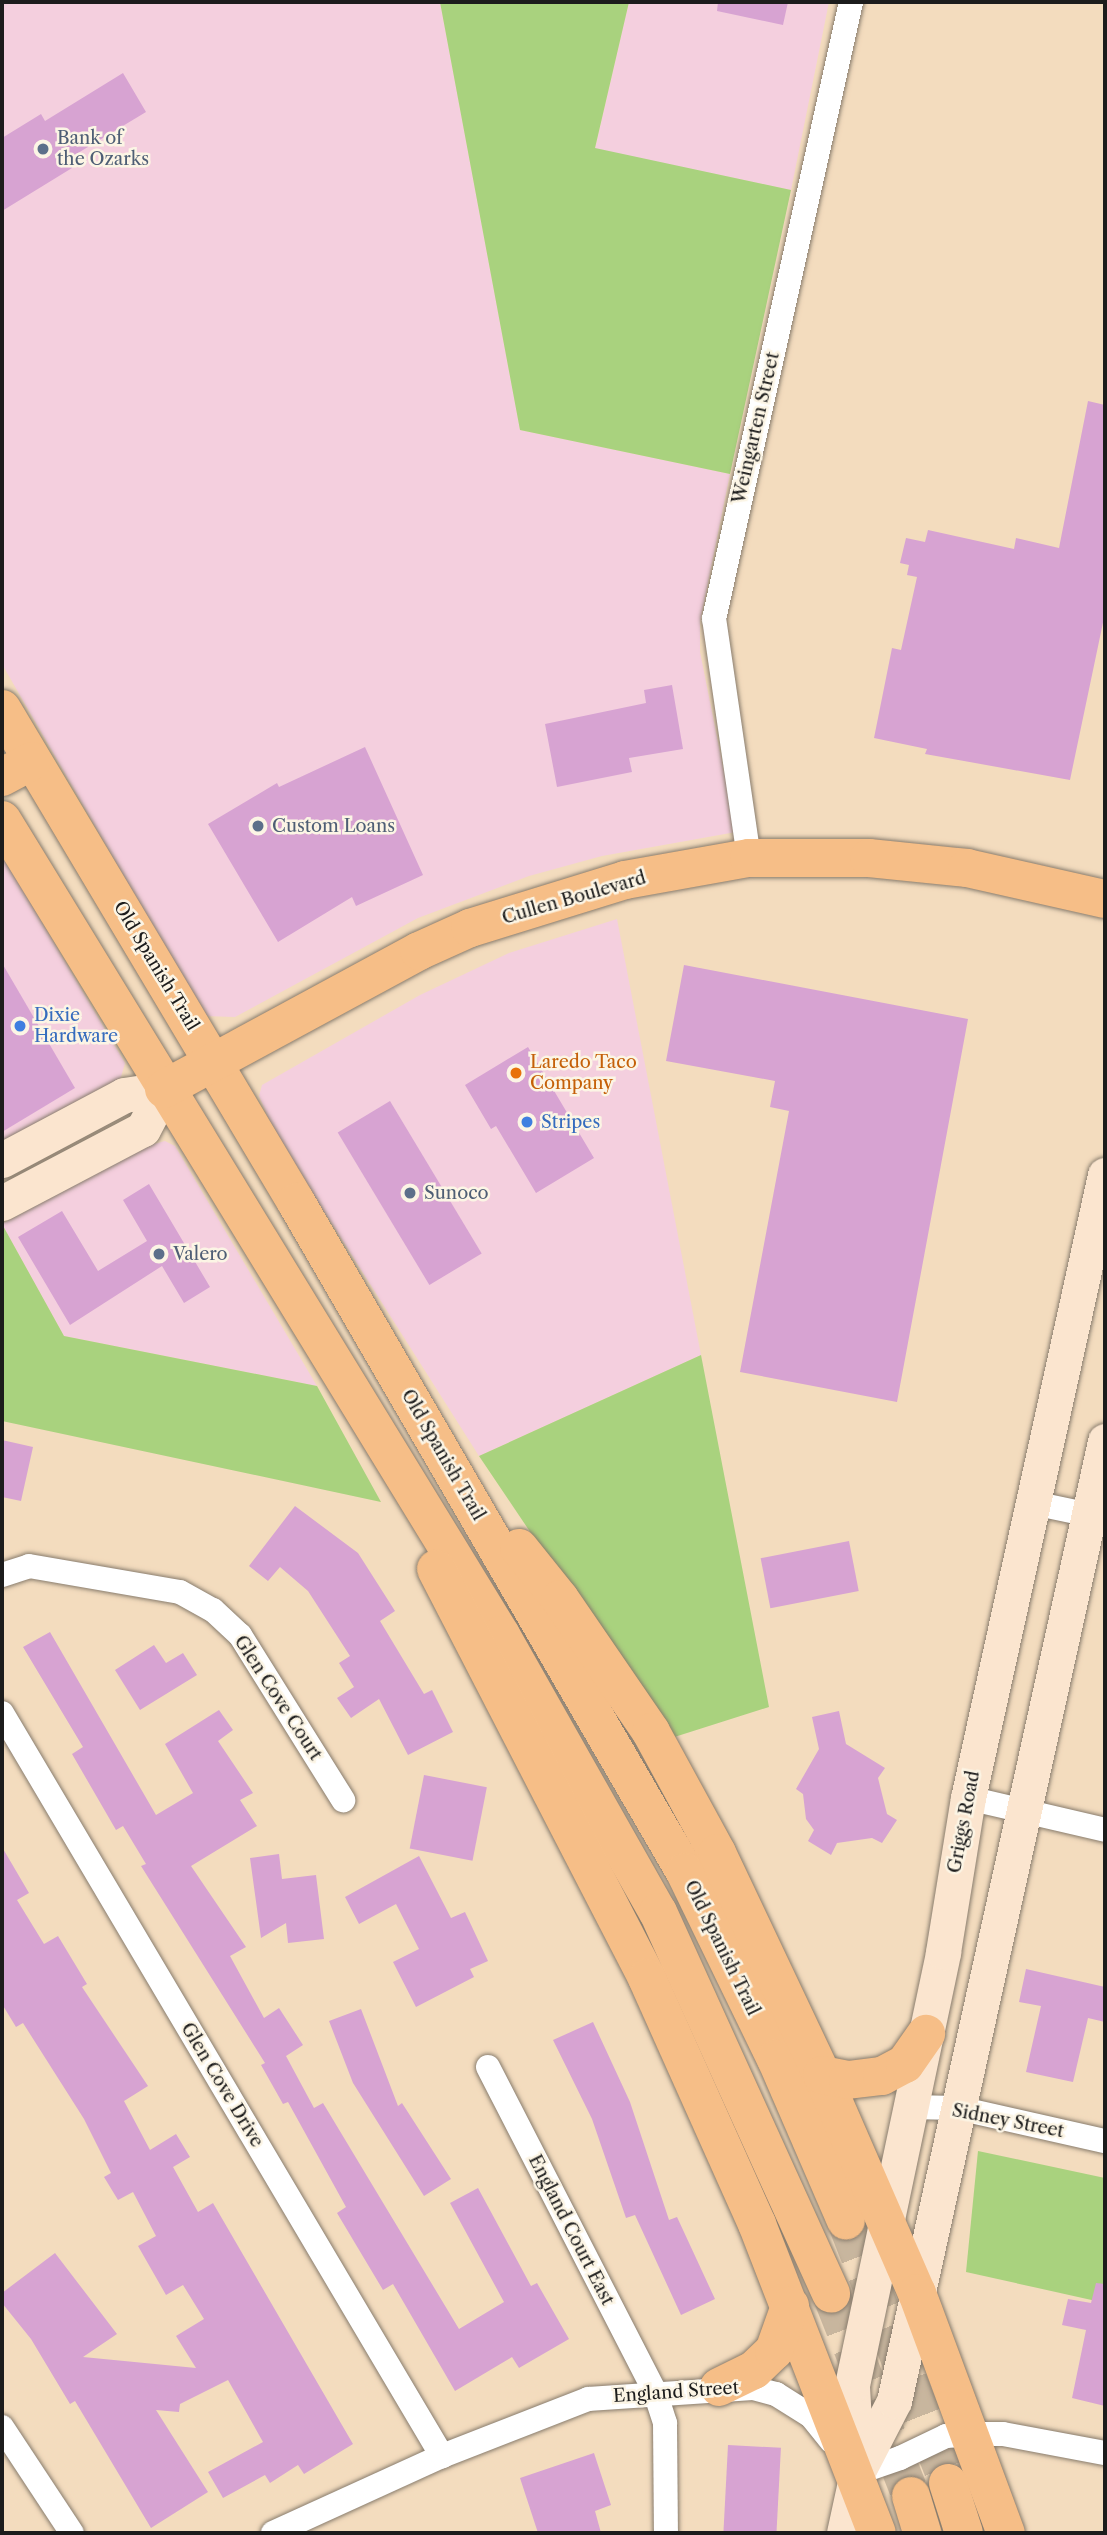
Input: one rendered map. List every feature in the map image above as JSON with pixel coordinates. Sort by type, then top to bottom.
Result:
[{"type":"main road","name":"Old Spanish Trail","points":[[2,709],[17,769],[214,1063],[685,1872],[776,2059],[846,2221]]},
{"type":"main road","points":[[2,820],[500,1635],[658,1912],[831,2294]]},
{"type":"main road","name":"Cullen Boulevard","points":[[2,1160],[124,1095],[164,1089],[419,951],[470,928],[625,880],[749,858],[869,858],[967,868],[1105,899]]},
{"type":"main road","points":[[2,1203],[143,1129],[164,1089]]},
{"type":"main road","name":"Griggs Road","points":[[844,2533],[856,2473],[852,2385],[926,2034],[968,1798],[1033,1503],[1102,1210],[1105,1175]]},
{"type":"main road","name":"Griggs Road","points":[[856,2473],[894,2401],[1024,1811],[1097,1517],[1105,1441]]},
{"type":"main road","points":[[407,1485],[442,1452]]},
{"type":"main road","points":[[407,1485],[442,1586],[647,1978],[790,2306],[877,2533]]},
{"type":"main road","points":[[464,1491],[560,1599],[651,1732],[717,1853],[822,2075],[917,2293],[972,2434],[1006,2533]]},
{"type":"main road","points":[[822,2075],[848,2080],[882,2076],[905,2064],[926,2034]]},
{"type":"main road","points":[[719,2388],[754,2370],[774,2351],[790,2306]]},
{"type":"main road","points":[[948,2483],[964,2533]]},
{"type":"main road","points":[[911,2497],[922,2533]]},
{"type":"street","name":"Weingarten Street","points":[[749,858],[714,619],[851,2]]},
{"type":"street","points":[[1033,1503],[1097,1517]]},
{"type":"street","name":"Glen Cove Court","points":[[2,1575],[29,1566],[180,1592],[213,1610],[240,1635],[343,1800]]},
{"type":"street","name":"Glen Cove Drive","points":[[2,1713],[442,2456]]},
{"type":"street","points":[[968,1798],[1105,1830]]},
{"type":"street","name":"England Court East","points":[[488,2067],[655,2392],[664,2423],[666,2533]]},
{"type":"street","name":"Sidney Street","points":[[910,2107],[958,2108],[1105,2141]]},
{"type":"street","name":"England Street","points":[[273,2533],[442,2456],[588,2399],[655,2392],[753,2388],[793,2404],[811,2416],[856,2473]]},
{"type":"street","points":[[2,2427],[72,2533]]},
{"type":"street","points":[[856,2473],[946,2436],[972,2434],[1003,2434],[1105,2454]]},
{"type":"shaded area","points":[[2,2],[440,2],[520,430],[730,474],[700,622],[700,652],[736,832],[602,856],[529,876],[418,918],[235,1017],[204,1016],[2,664]]},
{"type":"shaded area","points":[[629,2],[829,2],[791,190],[595,149]]},
{"type":"shaded area","points":[[2,855],[125,1063],[121,1077],[112,1085],[2,1145]]},
{"type":"shaded area","points":[[617,919],[701,1355],[479,1456],[275,1134],[259,1096],[262,1085],[420,995],[509,953]]},
{"type":"shaded area","points":[[165,1141],[175,1146],[317,1386],[64,1336],[2,1224],[142,1147]]},
{"type":"green space","points":[[440,2],[629,2],[595,148],[791,190],[730,474],[520,430]]},
{"type":"green space","points":[[2,1224],[64,1336],[317,1386],[381,1502],[2,1421]]},
{"type":"green space","points":[[701,1355],[769,1707],[665,1740],[642,1698],[479,1456]]},
{"type":"green space","points":[[978,2151],[1105,2178],[1105,2303],[966,2272]]},
{"type":"building","points":[[718,2],[788,2],[783,25],[717,11]]},
{"type":"building","name":"Bank of the Ozarks","points":[[123,73],[146,112],[68,159],[72,168],[2,211],[2,138],[41,114],[45,121]]},
{"type":"building","points":[[1088,401],[1105,405],[1105,613],[1070,780],[925,754],[927,749],[874,738],[892,648],[901,650],[917,577],[907,575],[909,565],[900,563],[906,538],[925,542],[928,530],[1014,549],[1016,538],[1059,548]]},
{"type":"building","points":[[672,685],[683,749],[629,758],[632,772],[557,787],[545,724],[646,703],[644,690]]},
{"type":"building","points":[[365,747],[423,875],[356,906],[352,897],[278,942],[208,824],[277,783],[279,787]]},
{"type":"building","name":"Dixie Hardware","points":[[2,963],[75,1088],[2,1132]]},
{"type":"building","points":[[684,965],[968,1019],[897,1402],[740,1372],[789,1111],[770,1107],[775,1081],[666,1061]]},
{"type":"building","name":"Stripes","points":[[528,1047],[594,1158],[536,1193],[496,1126],[491,1129],[465,1085]]},
{"type":"building","name":"Sunoco","points":[[390,1101],[482,1254],[429,1285],[338,1132]]},
{"type":"building","points":[[149,1184],[210,1287],[184,1303],[162,1266],[70,1325],[18,1237],[62,1211],[98,1271],[147,1241],[123,1200]]},
{"type":"building","points":[[2,1440],[33,1447],[21,1501],[2,1497]]},
{"type":"building","points":[[295,1506],[358,1553],[395,1611],[380,1621],[424,1694],[432,1690],[453,1732],[408,1755],[379,1699],[351,1718],[337,1698],[354,1687],[339,1663],[350,1656],[308,1591],[280,1567],[268,1581],[249,1566]]},
{"type":"building","points":[[849,1541],[859,1591],[770,1608],[761,1558]]},
{"type":"building","points":[[50,1632],[156,1815],[193,1793],[165,1744],[219,1710],[233,1730],[218,1741],[253,1793],[240,1800],[257,1826],[191,1866],[246,1947],[230,1956],[264,2018],[279,2008],[303,2045],[286,2056],[314,2108],[323,2103],[459,2329],[504,2302],[450,2203],[478,2188],[531,2286],[537,2283],[569,2339],[519,2368],[512,2357],[455,2391],[393,2284],[383,2290],[337,2213],[346,2207],[288,2102],[283,2104],[261,2065],[265,2063],[141,1866],[146,1864],[123,1826],[116,1830],[72,1754],[83,1747],[23,1647]]},
{"type":"building","points":[[154,1645],[166,1663],[183,1653],[197,1675],[140,1710],[115,1670]]},
{"type":"building","points":[[839,1711],[846,1744],[885,1768],[878,1778],[887,1814],[897,1820],[882,1843],[872,1838],[837,1843],[831,1855],[808,1841],[814,1830],[806,1819],[803,1794],[796,1789],[819,1749],[812,1717]]},
{"type":"building","points":[[424,1775],[487,1787],[473,1861],[410,1849]]},
{"type":"building","points":[[2,1847],[29,1893],[17,1900],[44,1944],[58,1936],[87,1984],[82,1987],[148,2086],[124,2101],[150,2150],[176,2134],[190,2157],[173,2167],[198,2212],[213,2203],[353,2444],[304,2474],[298,2465],[270,2483],[265,2475],[223,2498],[208,2472],[263,2442],[228,2380],[180,2404],[179,2412],[156,2410],[208,2492],[151,2528],[75,2401],[70,2404],[31,2339],[2,2303],[2,2293],[55,2253],[117,2334],[83,2357],[196,2368],[176,2336],[204,2319],[183,2285],[166,2295],[138,2246],[156,2236],[133,2192],[118,2200],[104,2177],[111,2173],[84,2119],[23,2023],[16,2027],[2,2004]]},
{"type":"building","points":[[279,1854],[282,1879],[316,1875],[324,1939],[288,1943],[286,1923],[261,1938],[250,1858]]},
{"type":"building","points":[[419,1856],[451,1918],[465,1912],[488,1961],[470,1969],[474,1977],[416,2007],[393,1962],[419,1949],[396,1904],[359,1924],[345,1897]]},
{"type":"building","points":[[1026,1969],[1105,1987],[1105,2022],[1088,2018],[1073,2082],[1026,2072],[1041,2006],[1019,2002]]},
{"type":"building","points":[[361,2009],[398,2106],[402,2103],[451,2179],[424,2196],[353,2083],[329,2021]]},
{"type":"building","points":[[593,2022],[630,2102],[669,2220],[677,2217],[715,2299],[681,2315],[635,2215],[626,2218],[592,2119],[553,2040]]},
{"type":"building","points":[[1096,2283],[1105,2284],[1105,2406],[1072,2398],[1086,2330],[1062,2325],[1068,2299],[1091,2303]]},
{"type":"building","points":[[728,2445],[781,2448],[776,2533],[723,2533]]},
{"type":"building","points":[[594,2453],[611,2505],[595,2511],[601,2533],[538,2533],[520,2478]]},
{"type":"tunnel","points":[[846,2221],[948,2483]]},
{"type":"tunnel","points":[[831,2294],[911,2496]]},
{"type":"place","name":"Bank of the Ozarks","points":[[43,149]]},
{"type":"place","name":"Custom Loans","points":[[258,826]]},
{"type":"place","name":"Dixie Hardware","points":[[20,1026]]},
{"type":"place","name":"Laredo Taco Company","points":[[516,1073]]},
{"type":"place","name":"Stripes","points":[[527,1122]]},
{"type":"place","name":"Sunoco","points":[[410,1193]]},
{"type":"place","name":"Valero","points":[[159,1254]]}]
